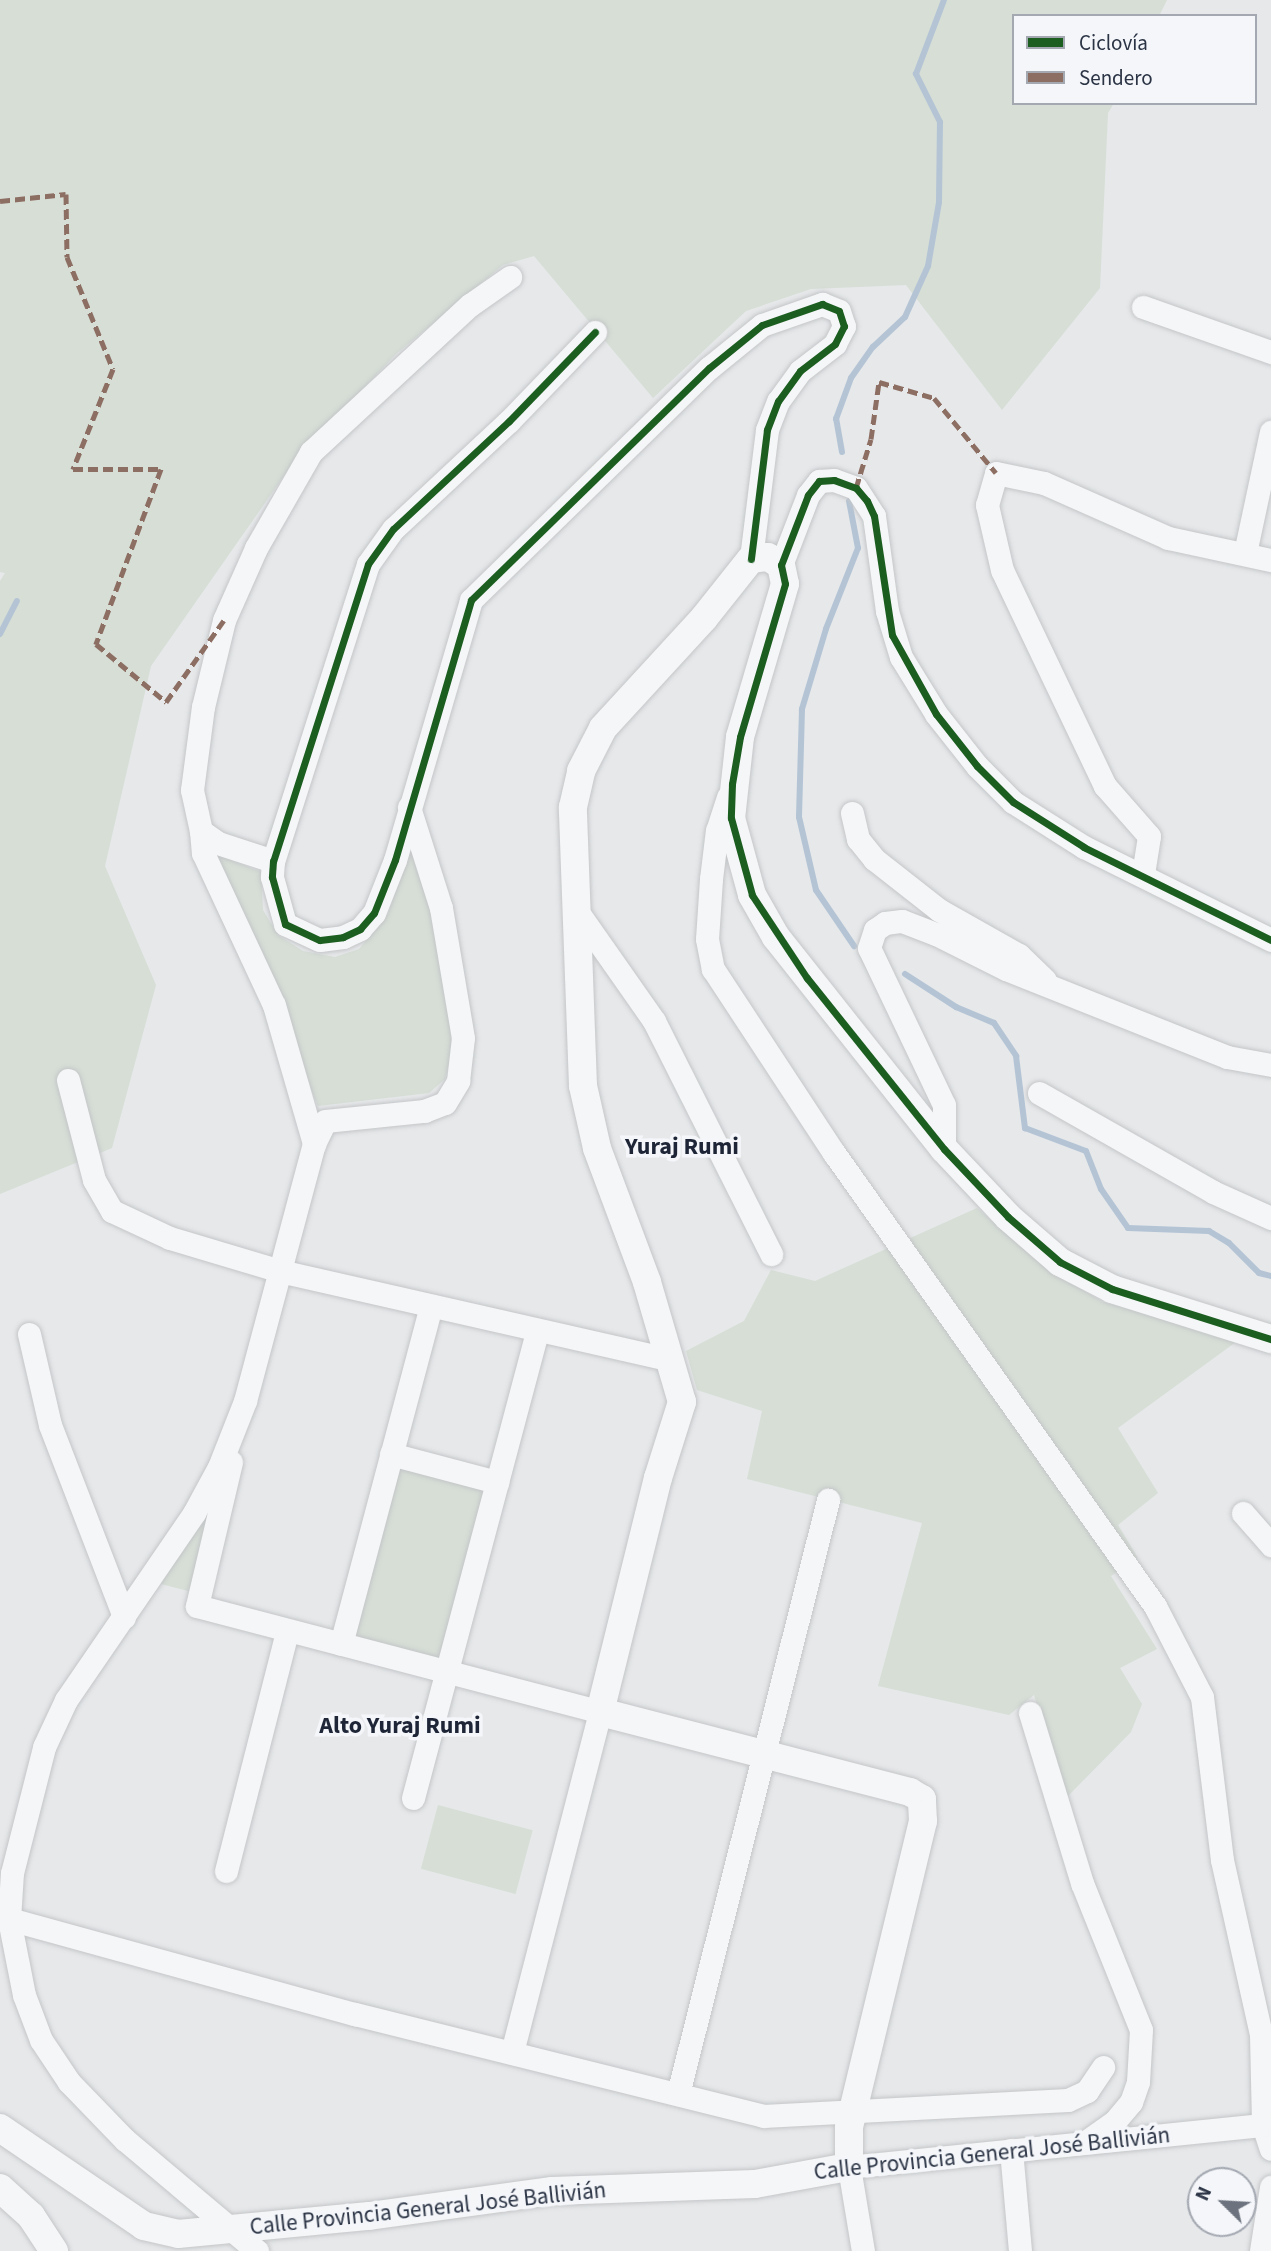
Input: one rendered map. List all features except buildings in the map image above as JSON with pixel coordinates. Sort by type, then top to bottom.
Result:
[{"type":"street","points":[[314,1144],[274,1004],[203,853],[192,790],[203,707],[224,620],[256,548],[311,452],[470,305],[510,277]]},
{"type":"street","points":[[512,2053],[658,1478],[682,1402],[678,1380],[666,1359],[647,1282],[597,1148],[583,1086],[573,807],[593,744],[751,559],[767,430],[778,401],[800,371],[835,344],[844,326],[839,312],[822,304],[762,325],[709,368],[471,600],[374,913],[360,929],[343,937],[320,940],[285,924],[276,899],[273,861],[368,564],[393,529],[509,421],[594,332]]},
{"type":"street","points":[[1143,307],[1271,352]]},
{"type":"street","points":[[1245,553],[1271,432]]},
{"type":"street","points":[[1143,874],[1149,836],[1105,786],[1002,570],[987,505],[996,473],[1044,483],[1168,538],[1271,560]]},
{"type":"street","points":[[1271,940],[1192,904],[1143,874],[1084,847],[1013,802],[936,714],[892,635],[874,516],[856,488],[819,481],[808,495],[781,565],[785,584],[740,737],[733,784],[731,818],[740,861],[776,937],[944,1149],[1008,1217],[1060,1262],[1087,1278],[1271,1339]]},
{"type":"street","points":[[751,559],[768,557],[781,565]]},
{"type":"street","points":[[733,784],[717,830],[707,939],[713,969],[835,1153],[1155,1606],[1202,1697],[1222,1860],[1261,2035],[1262,2125],[1271,2149]]},
{"type":"street","points":[[409,807],[441,908],[463,1038],[458,1081],[445,1103],[424,1111],[325,1121],[314,1144],[245,1401],[197,1606],[765,1758],[910,1792],[922,1799],[923,1821],[852,2114],[849,2167],[863,2251]]},
{"type":"street","points":[[852,813],[858,839],[874,859],[939,910],[1019,955],[1052,987]]},
{"type":"street","points":[[201,831],[218,843],[273,861]]},
{"type":"street","points":[[577,911],[654,1021],[771,1254]]},
{"type":"street","points":[[944,1149],[944,1105],[869,948],[875,930],[902,921],[1052,987],[1227,1057],[1271,1065]]},
{"type":"street","points":[[68,1080],[94,1180],[112,1211],[170,1238],[280,1271],[666,1359]]},
{"type":"street","points":[[1039,1093],[1213,1192],[1271,1218]]},
{"type":"street","points":[[341,1644],[431,1306]]},
{"type":"street","points":[[413,1798],[537,1331]]},
{"type":"street","points":[[29,1334],[50,1426],[124,1617]]},
{"type":"street","points":[[245,1401],[219,1467],[194,1513],[66,1700],[44,1747],[12,1873],[9,1919],[24,1994],[41,2040],[69,2082],[125,2140],[236,2230],[257,2251]]},
{"type":"street","points":[[391,1454],[497,1482]]},
{"type":"street","points":[[678,2094],[828,1500]]},
{"type":"street","points":[[1243,1513],[1271,1545]]},
{"type":"street","points":[[226,1871],[287,1631]]},
{"type":"street","points":[[1030,1713],[1082,1883],[1141,2030],[1138,2082],[1131,2102],[1088,2140]]},
{"type":"street","points":[[9,1919],[512,2053],[762,2116],[852,2114],[1068,2100],[1087,2091],[1103,2067]]},
{"type":"street","name":"Calle Provincia General José Ballivián","points":[[0,2128],[144,2225],[178,2234],[200,2229],[236,2230],[552,2192],[755,2184],[849,2167],[1088,2140],[1262,2125]]},
{"type":"street","points":[[1012,2150],[1020,2251]]},
{"type":"street","points":[[1261,2251],[1271,2187]]},
{"type":"street","points":[[0,2188],[31,2216],[54,2251]]},
{"type":"shaded area","points":[[0,0],[1167,0],[1160,14],[1012,14],[1012,105],[1113,105],[1108,113],[1100,288],[1002,410],[906,285],[811,289],[746,311],[653,398],[534,256],[503,265],[396,354],[295,460],[151,666],[105,866],[156,985],[112,1148],[0,1194],[0,581],[5,573],[0,572]]},
{"type":"shaded area","points":[[411,840],[435,914],[448,997],[452,1053],[445,1079],[429,1093],[318,1106],[215,854],[261,872],[263,910],[278,935],[303,951],[335,957],[359,949],[388,914]]},
{"type":"shaded area","points":[[977,1208],[1043,1266],[1103,1302],[1240,1339],[1118,1428],[1158,1493],[1118,1525],[1138,1558],[1111,1576],[1157,1649],[1120,1668],[1142,1704],[1131,1732],[1066,1798],[1034,1695],[1009,1715],[878,1686],[922,1523],[747,1479],[762,1411],[697,1390],[686,1351],[744,1321],[771,1270],[815,1281]]},
{"type":"shaded area","points":[[401,1464],[486,1487],[439,1661],[354,1638]]},
{"type":"shaded area","points":[[214,1497],[192,1592],[161,1584]]},
{"type":"shaded area","points":[[438,1805],[533,1830],[516,1894],[421,1869]]},
{"type":"waterway","points":[[842,452],[836,419],[851,378],[873,347],[905,317],[928,266],[939,202],[940,122],[916,74],[944,0]]},
{"type":"waterway","points":[[849,501],[858,548],[826,629],[802,709],[799,817],[816,890],[854,946]]},
{"type":"waterway","points":[[0,634],[17,601]]},
{"type":"waterway","points":[[905,974],[956,1007],[994,1023],[1016,1056],[1025,1128],[1086,1151],[1101,1189],[1128,1228],[1209,1231],[1229,1243],[1259,1273],[1271,1276]]},
{"type":"marked path","points":[[0,201],[66,194],[67,257],[113,369],[73,469],[161,469],[96,644],[166,702],[224,620]]},
{"type":"marked path","points":[[856,488],[871,439],[879,382],[934,398],[996,473]]},
{"type":"cycle path","points":[[595,332],[509,421],[393,529],[368,564],[273,861],[272,877],[285,924],[320,940],[343,937],[360,929],[374,913],[395,860],[471,600],[709,368],[762,325],[822,304],[839,311],[844,326],[835,344],[800,371],[778,401],[767,430],[751,559]]},
{"type":"cycle path","points":[[1271,940],[1084,847],[1013,802],[977,766],[936,714],[892,635],[874,516],[867,501],[856,488],[834,480],[819,481],[808,495],[781,565],[785,584],[740,737],[732,784],[731,818],[752,895],[807,978],[944,1149],[1008,1217],[1060,1262],[1112,1289],[1271,1339]]},
{"type":"district","name":"Yuraj Rumi","points":[[682,1147]]},
{"type":"district","name":"Alto Yuraj Rumi","points":[[400,1726]]}]
